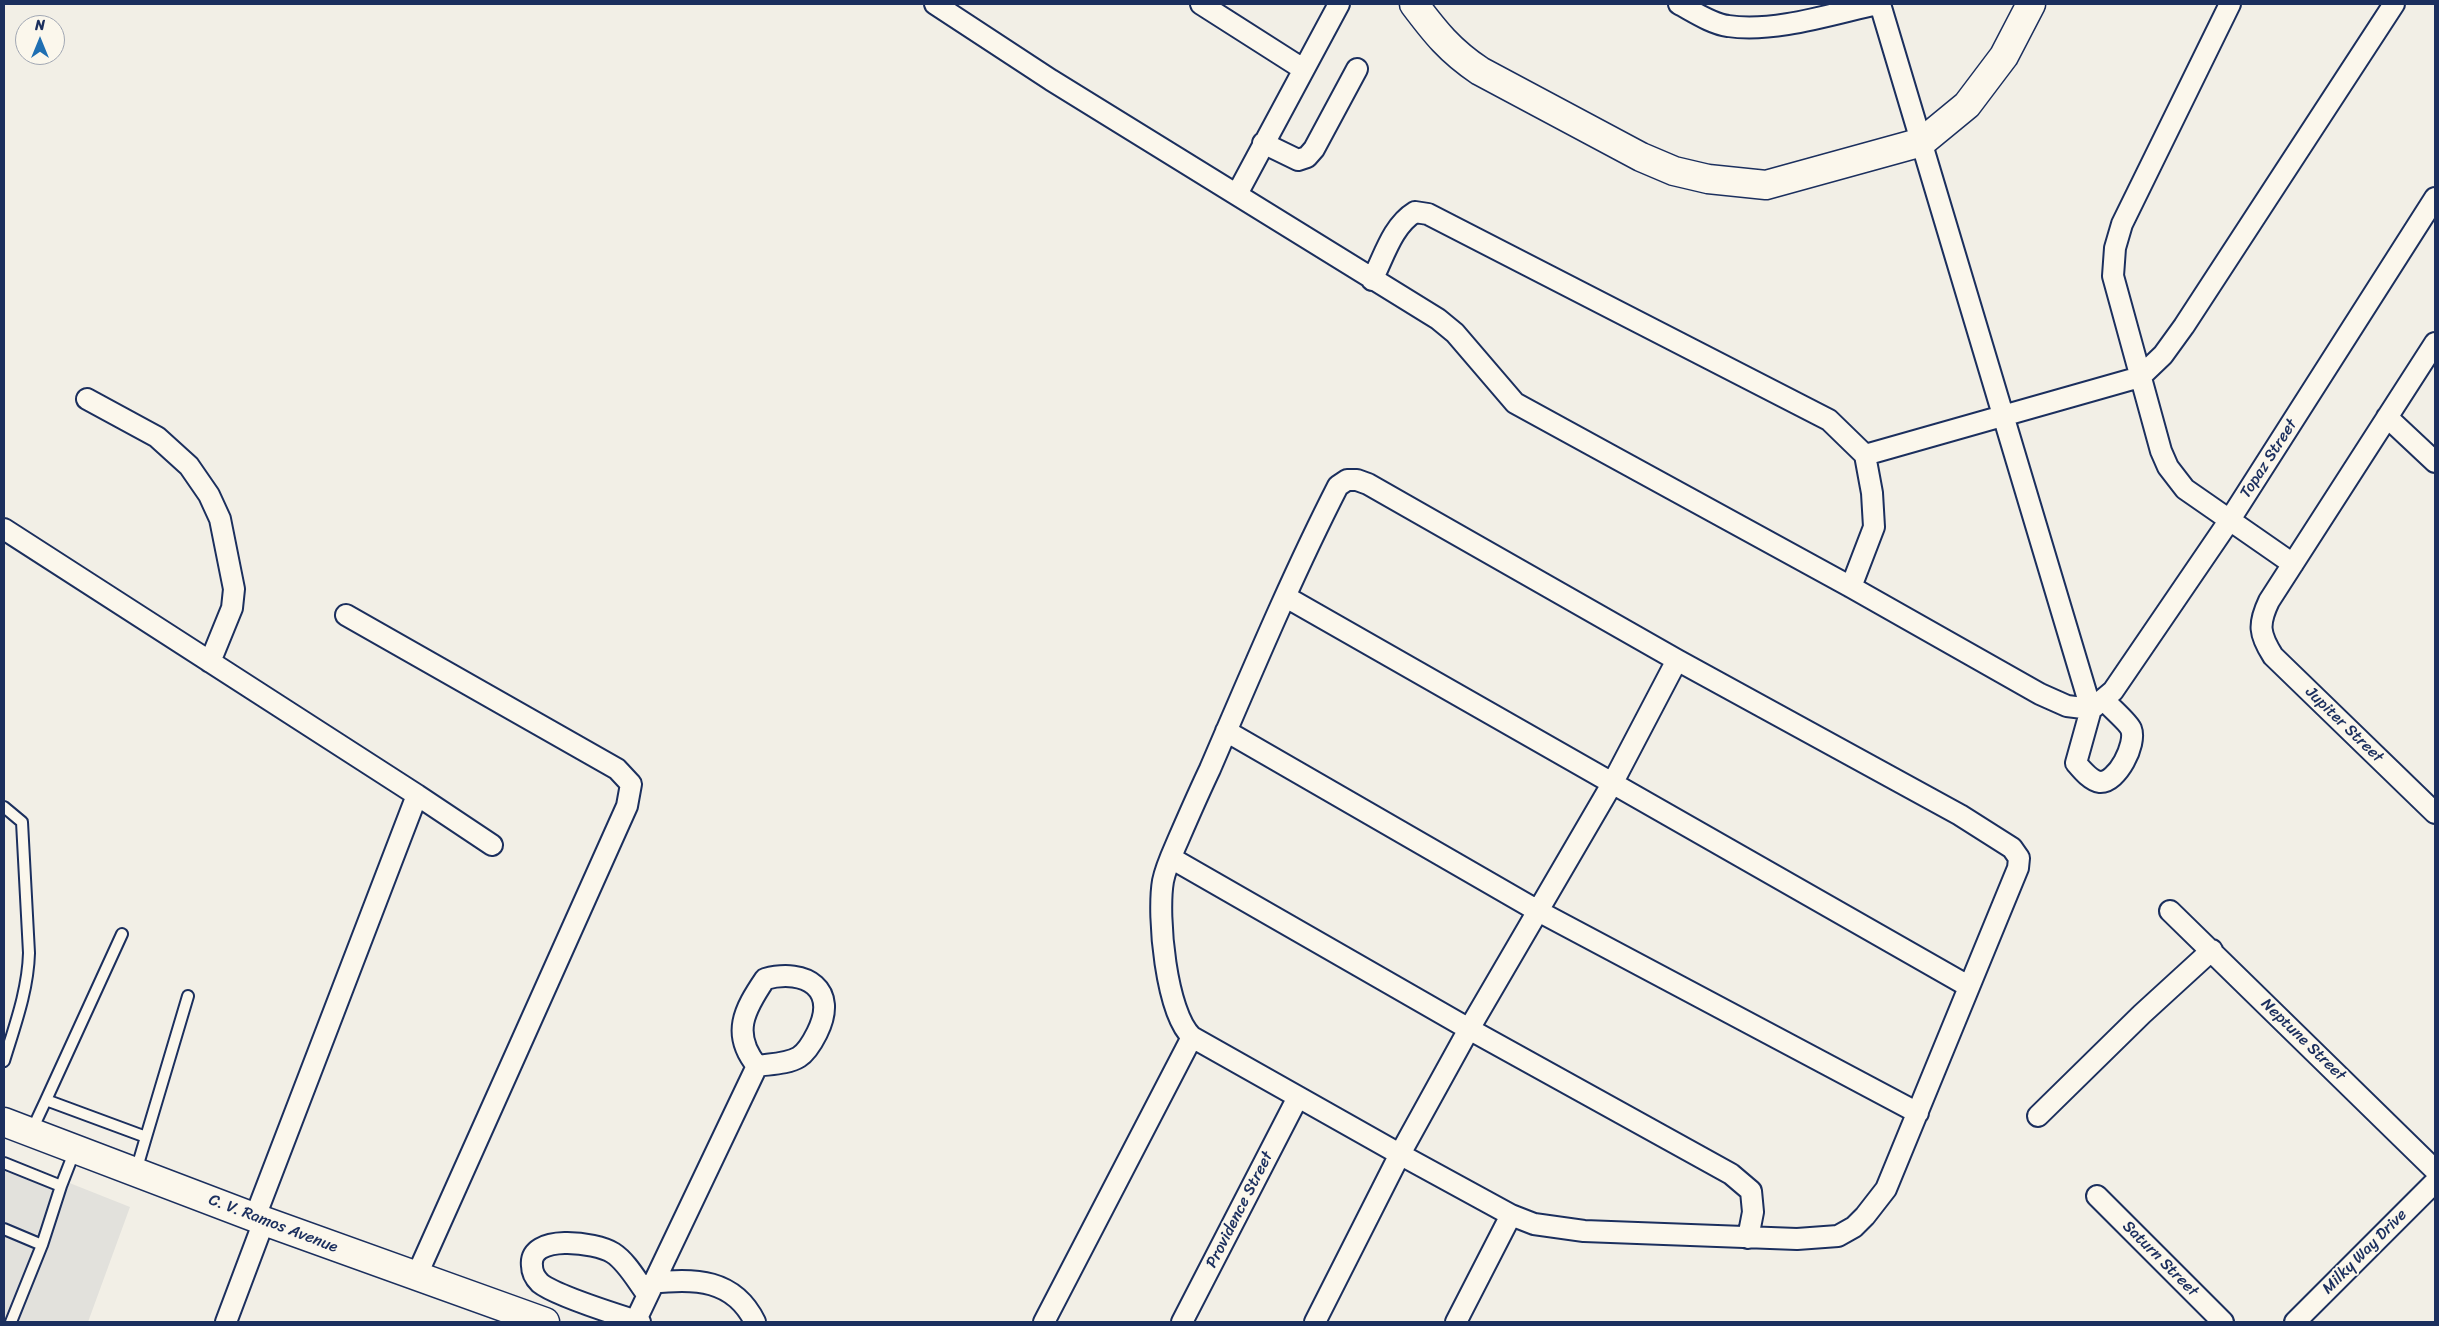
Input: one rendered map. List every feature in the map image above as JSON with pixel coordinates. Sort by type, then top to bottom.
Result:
[{"type":"street","points":[[935,4],[1051,80],[1237,194],[1443,324],[1455,333],[1515,403],[1851,587],[2040,694],[2067,706],[2098,705],[2004,417],[1922,142],[1878,4],[1802,21],[1753,28],[1726,26],[1679,4]]},
{"type":"street","points":[[1201,4],[1303,69]]},
{"type":"street","points":[[1237,194],[1339,4]]},
{"type":"street","points":[[1414,4],[1440,38],[1458,56],[1480,71],[1641,157],[1674,171],[1708,179],[1766,186],[1922,142],[1967,105],[2004,56],[2031,4]]},
{"type":"street","points":[[2230,4],[2122,224],[2115,248],[2113,276],[2161,452],[2168,466],[2185,489],[2293,564],[2435,343]]},
{"type":"street","points":[[1865,455],[2140,377],[2163,355],[2184,326],[2394,4]]},
{"type":"street","points":[[1264,144],[1298,160],[1308,157],[1357,69]]},
{"type":"street","name":"Topaz Street","points":[[2098,705],[2141,653],[2229,521],[2435,198]]},
{"type":"street","points":[[1372,280],[1398,227],[1405,218],[1415,212],[1428,214],[1829,420],[1865,455],[1872,493],[1874,527],[1851,587]]},
{"type":"street","points":[[87,398],[157,437],[189,466],[209,495],[220,520],[234,589],[232,608],[210,662]]},
{"type":"street","points":[[2387,417],[2435,462]]},
{"type":"street","points":[[1346,480],[1357,480],[1677,660],[1960,815],[2012,848],[2018,858],[2018,868],[1968,986],[1918,1113],[1886,1189],[1854,1227],[1838,1236],[1797,1239],[1560,1229],[1534,1224],[1511,1215],[1400,1154],[1192,1038],[1183,1029],[1174,1000],[1164,953],[1161,903],[1163,880],[1226,731],[1286,597],[1338,486],[1346,480]]},
{"type":"street","points":[[4,529],[492,845]]},
{"type":"street","name":"Jupiter Street","points":[[2293,564],[2262,617],[2261,631],[2266,645],[2273,656],[2435,814]]},
{"type":"street","points":[[1286,597],[1968,986]]},
{"type":"street","points":[[346,615],[617,769],[631,784],[626,806],[416,1277]]},
{"type":"street","points":[[1315,1322],[1400,1154],[1469,1029],[1612,784],[1677,660]]},
{"type":"street","points":[[1226,731],[1538,910],[1918,1113]]},
{"type":"street","points":[[226,1322],[259,1219],[417,795]]},
{"type":"street","points":[[1171,858],[1469,1029],[1731,1174],[1751,1191],[1753,1212],[1748,1238]]},
{"type":"street","name":"Neptune Street","points":[[2170,911],[2435,1170]]},
{"type":"street","points":[[2038,1116],[2142,1014],[2212,950]]},
{"type":"street","points":[[780,975],[804,978],[817,986],[824,1000],[824,1018],[808,1048],[798,1058],[757,1066],[747,1054],[743,1040],[742,1023],[747,1008],[765,978],[780,975]]},
{"type":"street","points":[[1044,1322],[1192,1038]]},
{"type":"street","points":[[649,1289],[619,1258],[602,1247],[591,1244],[544,1246],[535,1252],[531,1262],[532,1272],[540,1282],[554,1291],[637,1322],[649,1289],[757,1066]]},
{"type":"street","name":"Providence Street","points":[[1182,1322],[1298,1097]]},
{"type":"street","name":"C. V. Ramos Avenue","points":[[4,1122],[259,1219],[545,1322]]},
{"type":"street","name":"Milky Way Drive","points":[[2295,1322],[2435,1182]]},
{"type":"street","name":"Saturn Street","points":[[2097,1196],[2222,1322]]},
{"type":"street","points":[[1456,1322],[1511,1215]]},
{"type":"street","points":[[649,1289],[692,1281],[730,1291],[742,1300],[756,1322]]},
{"type":"lane","points":[[4,807],[22,822],[29,974],[4,1060]]},
{"type":"lane","points":[[30,1132],[122,934]]},
{"type":"lane","points":[[136,1172],[188,996]]},
{"type":"lane","points":[[46,1100],[146,1137]]},
{"type":"lane","points":[[11,1322],[42,1245],[75,1150]]},
{"type":"lane","points":[[4,1163],[61,1186]]},
{"type":"lane","points":[[4,1229],[42,1245]]},
{"type":"shaded area","points":[[4,1157],[130,1207],[88,1322],[4,1322]]}]
